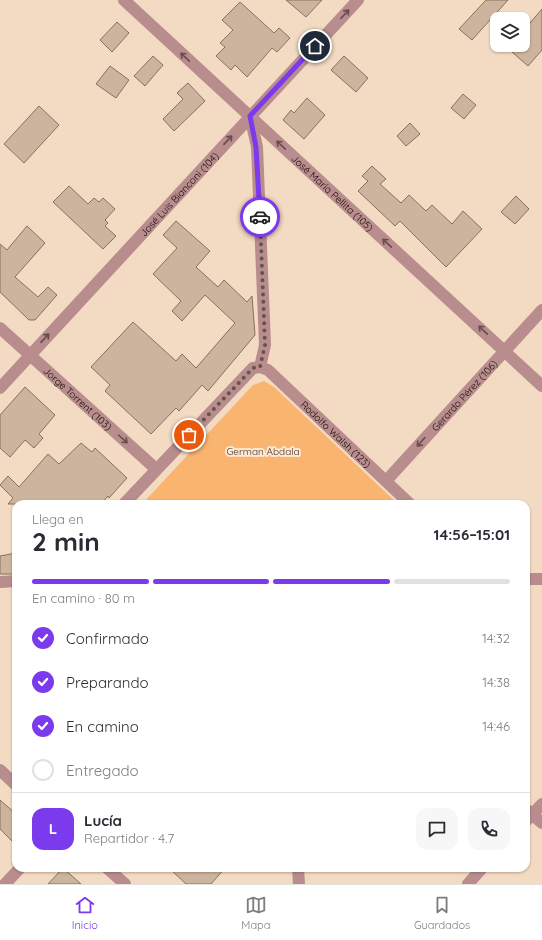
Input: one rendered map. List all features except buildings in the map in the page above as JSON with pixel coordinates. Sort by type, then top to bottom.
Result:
[{"type":"street","name":"José María Pellita (105)","points":[[124,0],[542,386]]},
{"type":"street","name":"José Luis Bianconi (104)","points":[[0,388],[358,0]]},
{"type":"street","points":[[128,500],[253,368],[260,367],[265,345],[257,155],[250,116]]},
{"type":"street","name":"Gerardo Pérez (106)","points":[[386,481],[542,310]]},
{"type":"street","name":"Jorge Torrent (103)","points":[[0,328],[156,469]]},
{"type":"street","name":"Rodolfo Walsh (123)","points":[[260,367],[268,370],[406,500]]},
{"type":"street","points":[[530,579],[542,579]]},
{"type":"street","points":[[0,582],[12,581]]},
{"type":"street","points":[[0,770],[12,781]]},
{"type":"street","points":[[530,813],[542,804]]},
{"type":"street","points":[[530,816],[542,823]]},
{"type":"street","points":[[5,884],[16,872]]},
{"type":"street","points":[[112,872],[125,884]]},
{"type":"street","points":[[298,872],[299,884]]},
{"type":"street","points":[[468,884],[478,872]]},
{"type":"green space","name":"German Abdala","points":[[264,381],[274,387],[394,500],[146,500],[253,385]]},
{"type":"way so far","points":[[189,435],[253,368],[260,367],[265,345],[260,217]]},
{"type":"route","points":[[260,217],[256,147],[250,116],[315,46]]}]
